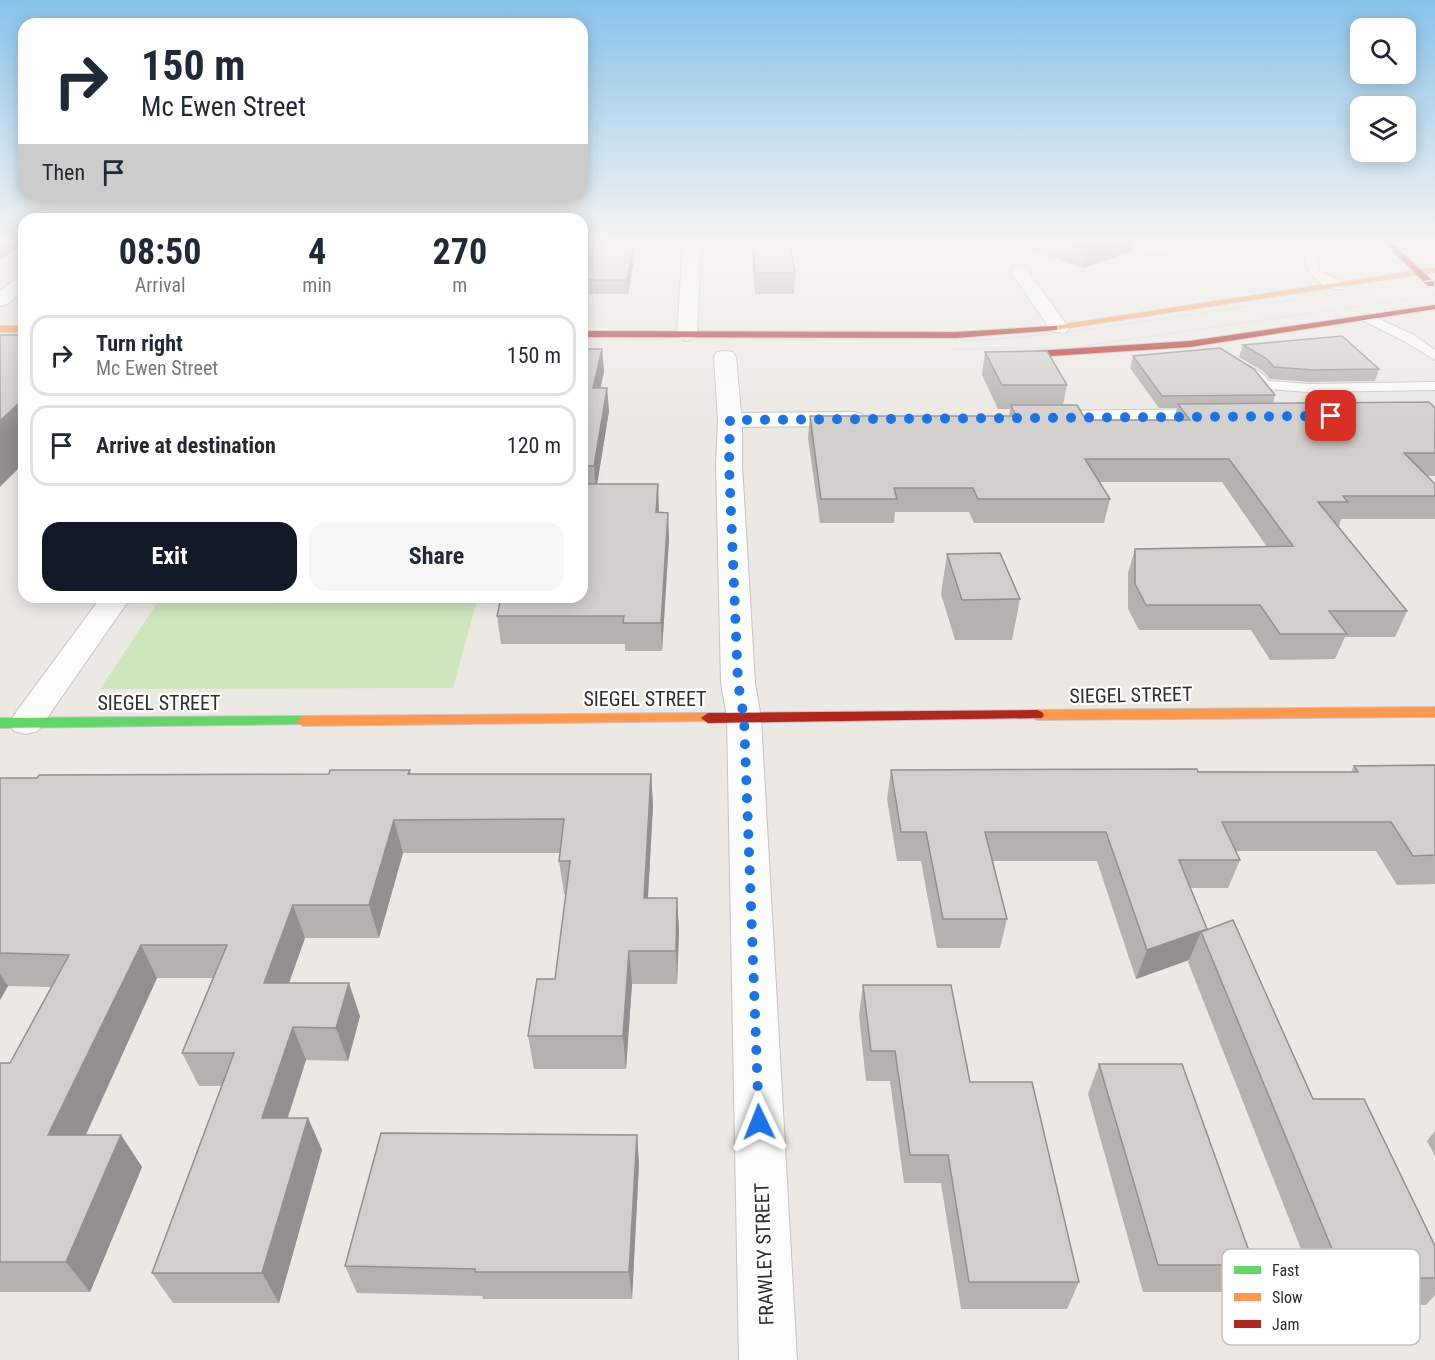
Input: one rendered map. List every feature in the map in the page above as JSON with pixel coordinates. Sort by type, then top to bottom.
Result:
[{"type":"main road","points":[[588,334],[956,335],[1059,328],[1217,305]]},
{"type":"main road","points":[[991,356],[1141,349],[1203,342],[1435,307]]},
{"type":"main road","points":[[0,329],[18,329]]},
{"type":"main road","name":"SIEGEL STREET","points":[[13,723],[1435,712]]},
{"type":"street","points":[[687,335],[689,305]]},
{"type":"street","points":[[1043,305],[1059,328]]},
{"type":"street","name":"FRAWLEY STREET","points":[[723,357],[730,420],[729,464],[738,672],[744,718],[768,1360]]},
{"type":"street","points":[[1016,418],[1242,416]]},
{"type":"street","points":[[730,420],[873,419]]},
{"type":"street","points":[[13,723],[111,603]]},
{"type":"lane","points":[[1368,318],[1409,338],[1435,356]]},
{"type":"lane","points":[[1203,342],[1217,351]]},
{"type":"lane","points":[[1237,363],[1257,376],[1274,398]]},
{"type":"lane","points":[[1265,385],[1309,388],[1435,386]]},
{"type":"green space","points":[[157,603],[476,603],[453,688],[100,689]]},
{"type":"building","points":[[0,335],[18,335],[18,404],[0,421]]},
{"type":"building","points":[[1342,336],[1379,369],[1313,370],[1274,367],[1267,359],[1243,345]]},
{"type":"building","points":[[1220,348],[1254,369],[1275,395],[1162,396],[1133,356]]},
{"type":"building","points":[[588,349],[602,349],[593,388],[607,388],[594,466],[588,466]]},
{"type":"building","points":[[1047,351],[1067,385],[1002,385],[985,352]]},
{"type":"building","points":[[1429,402],[1435,408],[1435,453],[1404,453],[1435,484],[1435,496],[1343,496],[1348,502],[1318,502],[1407,611],[1329,611],[1347,634],[1280,634],[1260,605],[1146,605],[1135,584],[1135,549],[1293,546],[1229,459],[1085,459],[1110,499],[978,499],[973,488],[894,488],[897,499],[821,499],[810,416],[1016,416],[1011,405],[1077,405],[1086,420],[1190,420],[1178,404]]},
{"type":"building","points":[[588,484],[658,484],[656,512],[668,513],[661,623],[623,623],[624,616],[497,616],[500,603],[588,603]]},
{"type":"building","points":[[1000,553],[1020,599],[962,600],[947,554]]},
{"type":"building","points":[[1435,765],[1435,855],[1413,856],[1391,822],[1222,822],[1240,860],[1179,860],[1207,929],[1147,950],[1106,832],[985,832],[1007,919],[943,919],[926,832],[901,832],[891,770],[1197,769],[1198,772],[1358,772],[1354,766]]},
{"type":"building","points":[[330,770],[410,770],[408,774],[651,774],[644,898],[677,898],[676,951],[629,951],[623,1036],[528,1036],[537,979],[555,979],[570,861],[559,861],[564,819],[394,820],[369,905],[293,905],[264,983],[349,983],[336,1028],[293,1027],[262,1118],[308,1118],[262,1273],[152,1273],[234,1053],[182,1053],[227,945],[141,945],[48,1135],[121,1135],[66,1262],[0,1262],[0,1063],[10,1063],[69,955],[0,953],[0,778],[37,778],[39,775],[329,774]]},
{"type":"building","points":[[1233,920],[1313,1099],[1364,1099],[1435,1246],[1435,1278],[1420,1278],[1420,1249],[1332,1249],[1201,932]]},
{"type":"building","points":[[863,985],[951,985],[970,1082],[1032,1082],[1079,1282],[969,1282],[948,1155],[910,1155],[895,1051],[871,1051]]},
{"type":"building","points":[[1099,1064],[1182,1064],[1248,1249],[1222,1249],[1222,1265],[1158,1265]]},
{"type":"building","points":[[381,1133],[637,1135],[629,1272],[475,1272],[475,1269],[345,1266]]},
{"type":"tram line","points":[[588,339],[979,340],[1054,334],[1255,305]]},
{"type":"tram line","points":[[951,349],[1076,347],[1363,305]]},
{"type":"traffic: fast","points":[[0,723],[303,721]]},
{"type":"traffic: slow","points":[[1054,328],[1202,305]]},
{"type":"traffic: slow","points":[[0,329],[18,329]]},
{"type":"traffic: slow","points":[[1037,715],[1435,712]]},
{"type":"traffic: slow","points":[[303,721],[708,718]]},
{"type":"traffic: jam","points":[[1005,356],[1190,344],[1435,307]]},
{"type":"traffic: jam","points":[[588,334],[956,335],[1054,328]]},
{"type":"traffic: jam","points":[[708,718],[1037,715]]},
{"type":"route","points":[[759,1122],[744,718],[738,683],[729,464],[730,420],[1331,416]]}]
